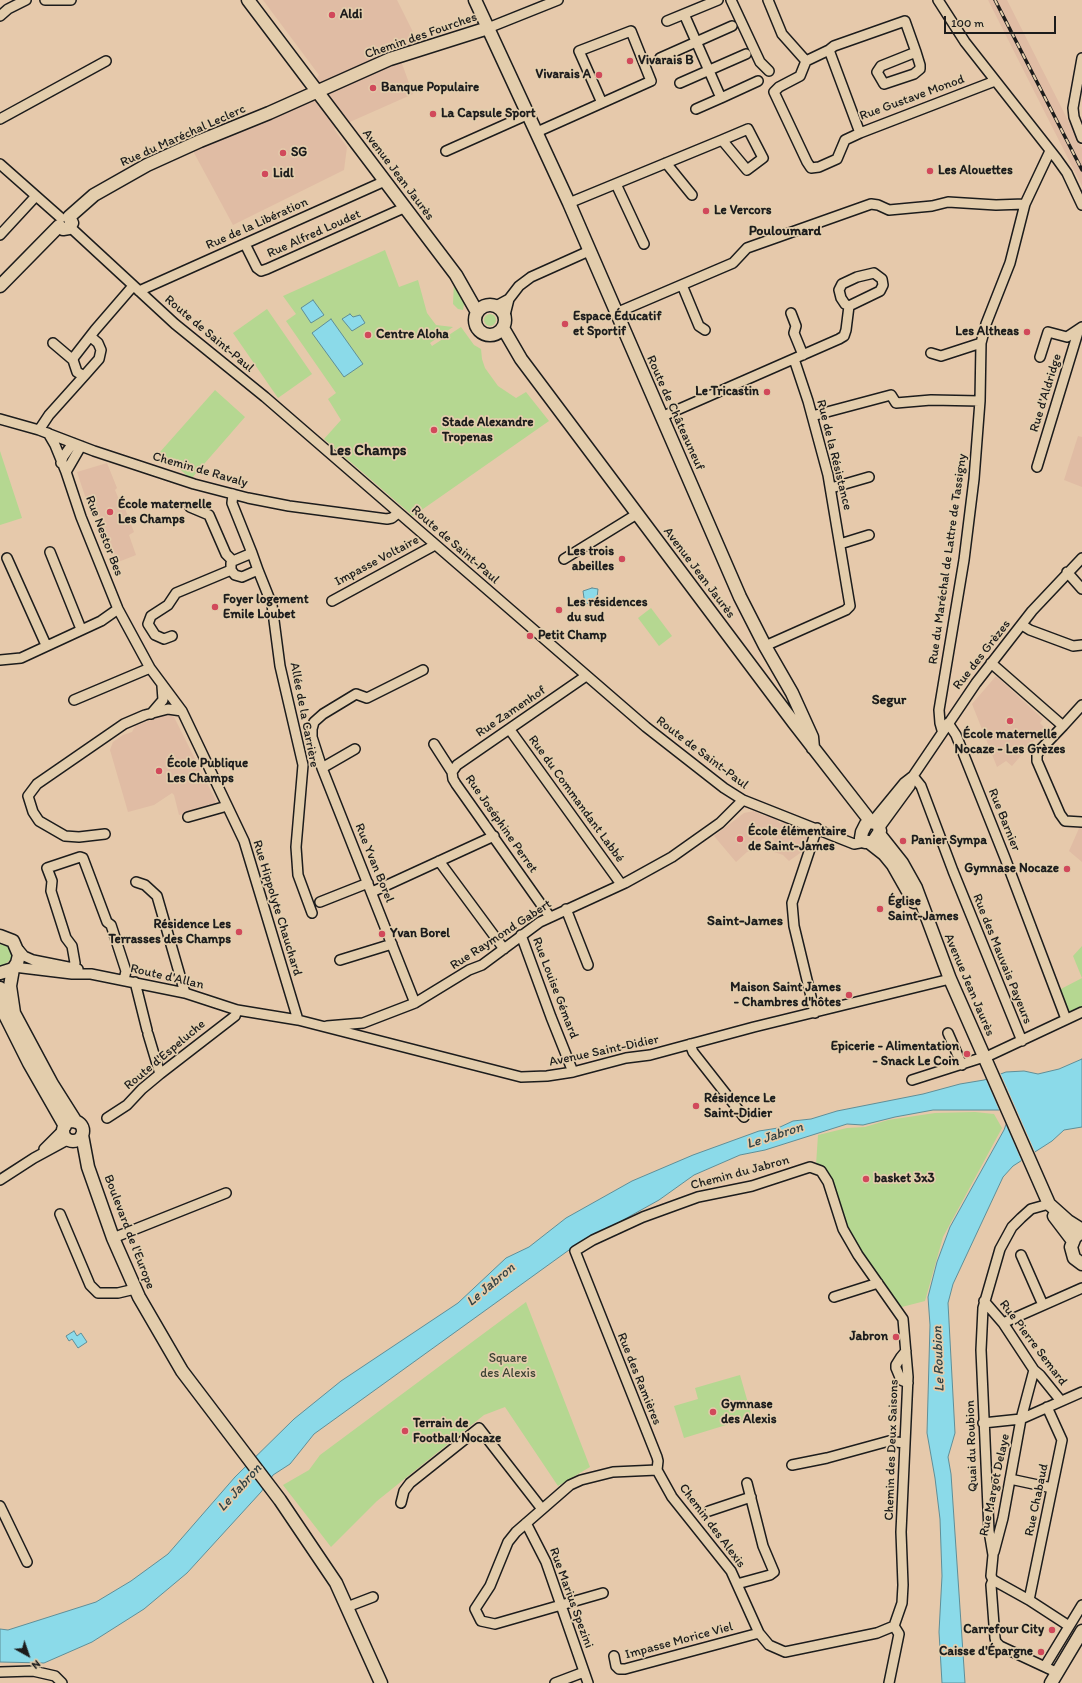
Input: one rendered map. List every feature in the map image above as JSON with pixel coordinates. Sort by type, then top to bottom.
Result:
[{"type":"main road","name":"Avenue Jean Jaurès","points":[[248,0],[456,275],[486,308]]},
{"type":"main road","name":"Route de Châteauneuf","points":[[474,0],[529,114],[569,203],[740,597],[765,646],[792,693],[812,737],[813,748]]},
{"type":"main road","name":"Chemin des Fourches","points":[[317,92],[390,59],[488,28]]},
{"type":"main road","name":"Rue du Maréchal Leclerc","points":[[0,286],[94,195],[147,165],[317,92]]},
{"type":"main road","points":[[486,308],[505,315],[498,331],[486,334],[478,329],[475,321],[486,308]]},
{"type":"main road","name":"Avenue Jean Jaurès","points":[[498,331],[855,804],[916,907],[928,923],[950,979],[1042,1188],[1051,1205],[1054,1216],[1072,1241]]},
{"type":"main road","points":[[1,934],[13,941],[19,950]]},
{"type":"main road","name":"Boulevard de l'Europe","points":[[19,950],[18,959],[14,968],[10,986],[14,1013],[52,1084],[71,1132],[88,1167],[113,1238],[135,1289],[159,1334],[182,1371],[282,1502],[336,1583],[347,1607]]},
{"type":"main road","points":[[0,973],[14,968]]},
{"type":"main road","name":"Boulevard de l'Europe","points":[[0,988],[5,1015],[29,1063],[71,1132]]},
{"type":"main road","points":[[1051,1205],[1082,1231],[1072,1241],[1071,1253],[1074,1258],[1082,1264]]},
{"type":"main road","points":[[347,1607],[381,1683]]},
{"type":"main road","points":[[1055,1678],[1082,1631]]},
{"type":"street","points":[[0,16],[8,9],[26,0]]},
{"type":"street","points":[[45,0],[71,0]]},
{"type":"street","name":"Chemin des Fourches","points":[[488,28],[558,0]]},
{"type":"street","points":[[668,21],[718,0]]},
{"type":"street","points":[[731,0],[760,62],[769,71]]},
{"type":"street","points":[[768,0],[782,34],[806,60]]},
{"type":"street","points":[[938,0],[965,42],[1067,173],[1082,205]]},
{"type":"street","points":[[684,14],[721,98]]},
{"type":"street","points":[[860,133],[844,140],[837,160],[811,168],[774,92],[779,87],[800,76],[806,60],[829,50],[834,46],[905,21],[916,52],[920,69],[914,74],[884,84],[877,72],[880,66],[916,52]]},
{"type":"street","points":[[660,58],[732,26]]},
{"type":"street","points":[[537,132],[602,103],[651,81],[631,31],[579,51],[602,103]]},
{"type":"street","name":"Rue Gustave Monod","points":[[829,50],[860,133],[995,81]]},
{"type":"street","points":[[680,83],[746,54]]},
{"type":"street","points":[[1082,58],[1073,108],[1074,117],[1082,138]]},
{"type":"street","points":[[0,119],[106,61]]},
{"type":"street","points":[[696,109],[758,81]]},
{"type":"street","points":[[446,151],[529,114]]},
{"type":"street","points":[[569,203],[748,129],[763,158],[747,170],[722,140]]},
{"type":"street","name":"Rue du Maréchal de Lattre de Tassigny","points":[[942,730],[939,710],[964,560],[974,479],[980,401],[981,343],[986,324],[1009,266],[1026,204],[1050,151]]},
{"type":"street","points":[[666,163],[692,195]]},
{"type":"street","name":"Route de Saint-Paul","points":[[0,164],[175,324],[265,397],[646,727],[724,788],[743,800],[850,841],[870,831]]},
{"type":"street","name":"Rue de la Libération","points":[[136,289],[245,244],[385,181]]},
{"type":"street","points":[[616,184],[644,244]]},
{"type":"street","points":[[0,235],[36,196]]},
{"type":"street","points":[[616,313],[733,263],[748,248],[871,204],[878,205],[889,210],[932,206],[948,202],[996,205],[1026,204]]},
{"type":"street","name":"Rue Alfred Loudet","points":[[245,244],[257,268],[261,271],[406,207]]},
{"type":"street","points":[[505,315],[509,299],[519,286],[531,276],[589,251]]},
{"type":"street","points":[[874,273],[882,279],[883,285],[880,291],[849,306],[844,304],[841,298],[839,290],[842,284],[857,277],[874,273]]},
{"type":"street","points":[[682,285],[699,326],[705,330]]},
{"type":"street","points":[[73,360],[95,330],[136,289]]},
{"type":"street","points":[[486,308],[509,299]]},
{"type":"street","points":[[662,417],[844,336],[849,306]]},
{"type":"street","points":[[791,313],[796,326],[794,332],[803,355]]},
{"type":"street","points":[[1040,357],[1048,332],[1067,337],[1081,328]]},
{"type":"street","name":"Rue d'Aldridge","points":[[1037,467],[1081,328]]},
{"type":"street","points":[[38,430],[49,415],[100,359],[101,350],[98,343],[91,337]]},
{"type":"street","points":[[53,343],[73,360],[77,372],[84,376]]},
{"type":"street","points":[[931,353],[941,356],[981,343]]},
{"type":"street","name":"Rue de la Résistance","points":[[765,646],[846,610],[850,606],[831,488],[812,416],[794,359]]},
{"type":"street","points":[[812,416],[891,395],[896,403],[931,400],[980,401]]},
{"type":"street","name":"Chemin de Ravaly","points":[[0,419],[38,430],[194,484],[233,494],[289,506],[387,519],[392,518],[398,512]]},
{"type":"street","name":"Rue Nestor Bes","points":[[48,434],[55,445],[64,467],[81,517],[118,609]]},
{"type":"street","points":[[64,467],[63,457],[77,444]]},
{"type":"street","points":[[831,488],[870,477]]},
{"type":"street","name":"Allée de la Carrière","points":[[233,494],[232,503],[272,605],[280,666],[303,765],[296,847],[298,875],[312,913]]},
{"type":"street","points":[[190,507],[209,515],[232,565],[235,575],[242,577],[258,570]]},
{"type":"street","points":[[564,559],[637,514]]},
{"type":"street","points":[[840,544],[869,535]]},
{"type":"street","name":"Impasse Voltaire","points":[[332,601],[435,545]]},
{"type":"street","points":[[50,552],[81,629]]},
{"type":"street","points":[[172,636],[164,639],[155,635],[148,624],[151,616],[168,605],[176,593],[232,565],[252,553]]},
{"type":"street","points":[[7,558],[46,645]]},
{"type":"street","name":"Rue des Grèzes","points":[[870,831],[910,786],[913,776],[942,730],[991,663],[1022,624],[1082,558]]},
{"type":"street","points":[[1068,572],[1082,589]]},
{"type":"street","points":[[0,660],[21,658],[46,645],[101,621],[118,609]]},
{"type":"street","name":"Rue Hippolyte Chauchard","points":[[118,609],[150,668],[182,711],[244,841],[298,1020]]},
{"type":"street","points":[[1022,624],[1030,630],[1073,646],[1082,645]]},
{"type":"street","points":[[991,663],[1062,726]]},
{"type":"street","points":[[74,700],[150,668]]},
{"type":"street","name":"Rue Yvan Borel","points":[[415,1003],[322,768],[312,737],[314,722],[334,706],[356,694],[367,698],[423,670]]},
{"type":"street","name":"Rue Zamenhof","points":[[452,772],[457,765],[510,730],[586,676]]},
{"type":"street","points":[[151,714],[163,700],[160,681]]},
{"type":"street","points":[[1082,705],[1037,755],[1037,761],[1060,814],[1065,821],[1082,822]]},
{"type":"street","points":[[105,834],[79,837],[65,836],[39,821],[33,812],[28,796],[37,784],[124,724],[168,709],[182,711]]},
{"type":"street","name":"Rue Barnier","points":[[948,723],[956,735],[1006,858],[1066,1020]]},
{"type":"street","name":"Rue du Commandant Labbé","points":[[510,730],[621,884]]},
{"type":"street","name":"Rue Joséphine Perret","points":[[434,744],[452,772],[453,779],[550,917]]},
{"type":"street","points":[[322,768],[355,749]]},
{"type":"street","name":"Rue des Mauvais Payeurs","points":[[913,776],[921,786],[953,871],[1022,1041]]},
{"type":"street","name":"Rue Raymond Gabert","points":[[322,1027],[363,1023],[415,1003],[469,970],[482,965],[521,935],[550,917],[566,908],[621,884],[672,857],[720,823],[743,800]]},
{"type":"street","points":[[188,817],[227,806]]},
{"type":"street","points":[[815,1013],[794,926],[792,903],[817,828]]},
{"type":"street","points":[[320,902],[370,887],[439,861],[494,836]]},
{"type":"street","points":[[73,971],[72,946],[66,938],[51,891],[52,881],[47,868],[80,857],[83,858],[107,922],[111,925],[126,971],[124,980]]},
{"type":"street","points":[[439,861],[504,949]]},
{"type":"street","points":[[136,882],[145,885],[157,896],[185,993]]},
{"type":"street","points":[[566,908],[588,965]]},
{"type":"street","name":"Rue Louise Gémard","points":[[521,935],[573,1072]]},
{"type":"street","points":[[340,960],[392,944]]},
{"type":"street","name":"Route d'Allan","points":[[19,950],[24,956],[33,960],[73,971],[185,993],[237,1010]]},
{"type":"street","name":"Route d'Allan","points":[[14,968],[73,971]]},
{"type":"street","name":"Avenue Saint-Didier","points":[[237,1010],[298,1020],[521,1077],[547,1076],[573,1072],[626,1058],[650,1055],[754,1027],[950,979]]},
{"type":"street","points":[[135,982],[147,1032],[160,1074]]},
{"type":"street","name":"Route d'Espeluche","points":[[107,1118],[127,1105],[142,1089],[160,1074],[235,1016],[237,1010]]},
{"type":"street","points":[[912,1080],[962,1065],[986,1061],[1022,1041],[1082,1012]]},
{"type":"street","points":[[348,1033],[363,1023]]},
{"type":"street","points":[[948,1033],[962,1065]]},
{"type":"street","points":[[690,1044],[693,1052],[744,1117]]},
{"type":"street","points":[[0,1180],[71,1132]]},
{"type":"street","name":"Chemin du Jabron","points":[[593,1298],[575,1251],[593,1240],[643,1218],[698,1197],[752,1186],[810,1167],[821,1171],[828,1182],[843,1229],[858,1255],[878,1282]]},
{"type":"street","points":[[113,1238],[226,1193]]},
{"type":"street","name":"Quai du Roubion","points":[[1051,1205],[1031,1209],[1012,1227],[1000,1249],[984,1301],[981,1350],[989,1531],[993,1555],[991,1576],[993,1580],[991,1585],[996,1642],[1000,1646],[1045,1666],[1055,1678]]},
{"type":"street","points":[[60,1214],[90,1285],[98,1293],[135,1289]]},
{"type":"street","points":[[1021,1255],[1043,1305]]},
{"type":"street","points":[[834,1297],[878,1282]]},
{"type":"street","name":"Chemin des Deux Saisons","points":[[878,1282],[903,1319],[908,1382],[904,1443],[901,1546],[902,1603],[894,1626]]},
{"type":"street","points":[[1003,1323],[1082,1288]]},
{"type":"street","name":"Rue des Ramières","points":[[593,1298],[657,1457],[657,1470]]},
{"type":"street","name":"Rue Pierre Semard","points":[[984,1301],[1003,1323],[1034,1370],[1040,1375],[1061,1401]]},
{"type":"street","name":"Rue Margot Delaye","points":[[993,1555],[1010,1479],[1021,1419],[1034,1370]]},
{"type":"street","points":[[984,1423],[1021,1419],[1082,1392]]},
{"type":"street","name":"Rue Chabaud","points":[[1029,1600],[1062,1440],[1047,1407]]},
{"type":"street","points":[[401,1503],[404,1491],[410,1483],[479,1428],[542,1509]]},
{"type":"street","points":[[792,1465],[827,1458],[889,1441],[904,1443]]},
{"type":"street","points":[[603,1593],[496,1624],[480,1621],[475,1609],[490,1586],[508,1542],[526,1523],[570,1485],[581,1480],[613,1472],[657,1470]]},
{"type":"street","name":"Chemin des Alexis","points":[[657,1470],[672,1497],[731,1571],[759,1633],[769,1645],[785,1652],[877,1633],[894,1626]]},
{"type":"street","points":[[1010,1479],[1052,1488]]},
{"type":"street","points":[[737,1584],[770,1575],[774,1572],[763,1546],[747,1483]]},
{"type":"street","points":[[709,1511],[751,1497]]},
{"type":"street","points":[[0,1506],[28,1562]]},
{"type":"street","name":"Rue Marius Spezini","points":[[526,1523],[546,1562],[588,1683]]},
{"type":"street","points":[[993,1580],[1029,1600],[1069,1626]]},
{"type":"street","points":[[347,1607],[373,1597]]},
{"type":"street","points":[[1045,1666],[1082,1605]]},
{"type":"street","points":[[888,1683],[899,1634],[894,1626]]},
{"type":"street","name":"Impasse Morice Viel","points":[[614,1656],[616,1666],[619,1669],[625,1669],[759,1633]]},
{"type":"street","points":[[0,1672],[33,1671],[55,1676],[62,1683]]},
{"type":"street","points":[[555,1683],[584,1672]]},
{"type":"shaded area","points":[[263,0],[397,0],[419,44],[401,61],[413,94],[334,129],[347,147],[344,170],[233,225],[193,151],[299,107],[319,75]]},
{"type":"shaded area","points":[[988,0],[1007,0],[1082,148],[1082,186]]},
{"type":"shaded area","points":[[1078,436],[1082,437],[1082,487],[1064,480]]},
{"type":"shaded area","name":"École maternelle Les Champs","points":[[107,463],[117,488],[115,490],[122,507],[124,506],[134,532],[129,535],[136,555],[113,564],[99,528],[101,527],[98,517],[95,518],[91,508],[95,506],[91,497],[86,499],[77,472]]},
{"type":"shaded area","name":"École maternelle Nocaze - Les Grèzes","points":[[996,676],[1043,719],[1040,723],[1045,728],[1012,766],[1006,761],[997,767],[972,704]]},
{"type":"shaded area","name":"École Publique Les Champs","points":[[167,714],[174,717],[216,801],[214,805],[179,815],[174,795],[172,793],[154,805],[128,812],[110,750],[113,742],[123,735],[132,732],[135,726]]},
{"type":"shaded area","name":"École élémentaire de Saint-James","points":[[754,811],[765,816],[772,816],[781,824],[782,820],[806,830],[809,835],[803,851],[789,861],[783,855],[774,852],[776,844],[769,834],[758,843],[759,845],[755,850],[747,852],[736,862],[714,836],[744,813]]},
{"type":"shaded area","points":[[1080,826],[1082,826],[1082,862],[1069,851]]},
{"type":"green space","name":"Stade Alexandre Tropenas","points":[[385,250],[399,287],[418,280],[427,313],[436,325],[453,327],[430,343],[432,346],[461,327],[474,345],[481,349],[485,368],[498,386],[516,398],[526,392],[549,421],[413,516],[324,439],[341,420],[328,399],[336,393],[286,321],[296,314],[283,296]]},
{"type":"green space","points":[[454,281],[469,301],[464,304],[463,310],[458,309],[453,304]]},
{"type":"green space","points":[[267,309],[312,374],[278,398],[233,333]]},
{"type":"green space","points":[[488,314],[492,314],[496,320],[492,326],[488,326],[484,322],[484,318]]},
{"type":"green space","points":[[215,390],[245,417],[191,479],[160,452]]},
{"type":"green space","points":[[0,451],[22,518],[0,525]]},
{"type":"green space","points":[[651,608],[672,636],[659,646],[638,618]]},
{"type":"green space","points":[[0,944],[7,946],[11,952],[11,959],[3,966],[0,966]]},
{"type":"green space","points":[[1082,946],[1082,978],[1073,956]]},
{"type":"green space","points":[[1082,978],[1082,1010],[1069,1016],[1059,990]]},
{"type":"green space","points":[[975,1112],[994,1114],[1002,1128],[943,1237],[925,1301],[898,1308],[846,1227],[832,1178],[816,1165],[818,1135],[847,1128],[865,1127],[888,1120],[935,1113]]},
{"type":"green space","name":"Square des Alexis","points":[[526,1302],[590,1467],[558,1486],[505,1407],[484,1415],[377,1501],[331,1547],[283,1485],[309,1470],[320,1455]]},
{"type":"green space","name":"Gymnase des Alexis","points":[[740,1375],[752,1417],[684,1438],[674,1406],[698,1399],[695,1388]]},
{"type":"water","points":[[313,300],[324,315],[311,323],[301,308]]},
{"type":"water","points":[[350,314],[353,317],[360,315],[365,323],[352,331],[342,319]]},
{"type":"water","points":[[331,319],[363,364],[344,377],[312,333]]},
{"type":"water","points":[[592,588],[598,589],[597,598],[585,605],[583,591]]},
{"type":"water","points":[[1082,1059],[1082,1127],[1064,1130],[1052,1141],[1013,1166],[1003,1177],[953,1284],[948,1303],[955,1433],[948,1457],[951,1474],[965,1683],[942,1683],[939,1632],[942,1576],[940,1519],[927,1433],[930,1325],[928,1297],[937,1262],[950,1227],[1004,1130],[1009,1116],[1005,1110],[933,1110],[863,1125],[847,1124],[765,1150],[740,1155],[694,1175],[659,1200],[569,1250],[314,1434],[290,1464],[273,1475],[261,1492],[187,1573],[144,1609],[92,1642],[44,1663],[0,1662],[0,1629],[8,1630],[96,1602],[131,1581],[168,1554],[235,1477],[294,1419],[341,1381],[458,1303],[506,1258],[529,1247],[566,1218],[632,1181],[693,1155],[759,1131],[778,1128],[793,1121],[811,1119],[837,1111],[984,1080],[1006,1072],[1024,1071],[1038,1074],[1059,1069]]},
{"type":"water","points":[[74,1331],[77,1336],[81,1333],[87,1342],[78,1348],[72,1339],[69,1341],[66,1336]]},
{"type":"pier","points":[[1000,1072],[1036,1154],[1022,1162],[1005,1122],[1006,1116],[1004,1112],[1000,1112],[985,1077]]},
{"type":"railway","points":[[995,0],[1082,170]]},
{"type":"place","name":"Aldi","points":[[332,15]]},
{"type":"place","name":"Vivarais B","points":[[630,61]]},
{"type":"place","name":"Vivarais A","points":[[599,75]]},
{"type":"place","name":"Banque Populaire","points":[[373,88]]},
{"type":"place","name":"La Capsule Sport","points":[[433,114]]},
{"type":"place","name":"SG","points":[[283,153]]},
{"type":"place","name":"Les Alouettes","points":[[930,171]]},
{"type":"place","name":"Lidl","points":[[265,174]]},
{"type":"place","name":"Le Vercors","points":[[706,211]]},
{"type":"place","name":"Espace Éducatif et Sportif","points":[[565,324]]},
{"type":"place","name":"Les Altheas","points":[[1027,332]]},
{"type":"place","name":"Centre Aloha","points":[[368,335]]},
{"type":"place","name":"Le Tricastin","points":[[767,392]]},
{"type":"place","name":"Stade Alexandre Tropenas","points":[[434,430]]},
{"type":"place","name":"École maternelle Les Champs","points":[[110,512]]},
{"type":"place","name":"Les trois abeilles","points":[[622,559]]},
{"type":"place","name":"Foyer logement Emile Loubet","points":[[215,607]]},
{"type":"place","name":"Les résidences du sud","points":[[559,610]]},
{"type":"place","name":"Petit Champ","points":[[530,636]]},
{"type":"place","name":"École maternelle Nocaze - Les Grèzes","points":[[1010,721]]},
{"type":"place","name":"École Publique Les Champs","points":[[159,771]]},
{"type":"place","name":"École élémentaire de Saint-James","points":[[740,839]]},
{"type":"place","name":"Panier Sympa","points":[[903,841]]},
{"type":"place","name":"Gymnase Nocaze","points":[[1067,869]]},
{"type":"place","name":"Église Saint-James","points":[[880,909]]},
{"type":"place","name":"Résidence Les Terrasses des Champs","points":[[239,932]]},
{"type":"place","name":"Yvan Borel","points":[[382,934]]},
{"type":"place","name":"Maison Saint James - Chambres d'hôtes","points":[[849,995]]},
{"type":"place","name":"Epicerie - Alimentation - Snack Le Coin","points":[[967,1054]]},
{"type":"place","name":"Résidence Le Saint-Didier","points":[[696,1106]]},
{"type":"place","name":"basket 3x3","points":[[866,1179]]},
{"type":"place","name":"Jabron","points":[[896,1337]]},
{"type":"place","name":"Gymnase des Alexis","points":[[713,1412]]},
{"type":"place","name":"Terrain de Football Nocaze","points":[[405,1431]]},
{"type":"place","name":"Carrefour City","points":[[1052,1630]]},
{"type":"place","name":"Caisse d'Épargne","points":[[1041,1652]]},
{"type":"district","name":"Pouloumard","points":[[785,231]]},
{"type":"district","name":"Les Champs","points":[[368,451]]},
{"type":"district","name":"Segur","points":[[889,700]]},
{"type":"district","name":"Saint-James","points":[[745,921]]},
{"type":"water label","name":"Le Jabron","points":[[775,1136]]},
{"type":"water label","name":"Le Jabron","points":[[491,1285]]},
{"type":"water label","name":"Le Roubion","points":[[939,1359]]},
{"type":"water label","name":"Le Jabron","points":[[240,1488]]}]
